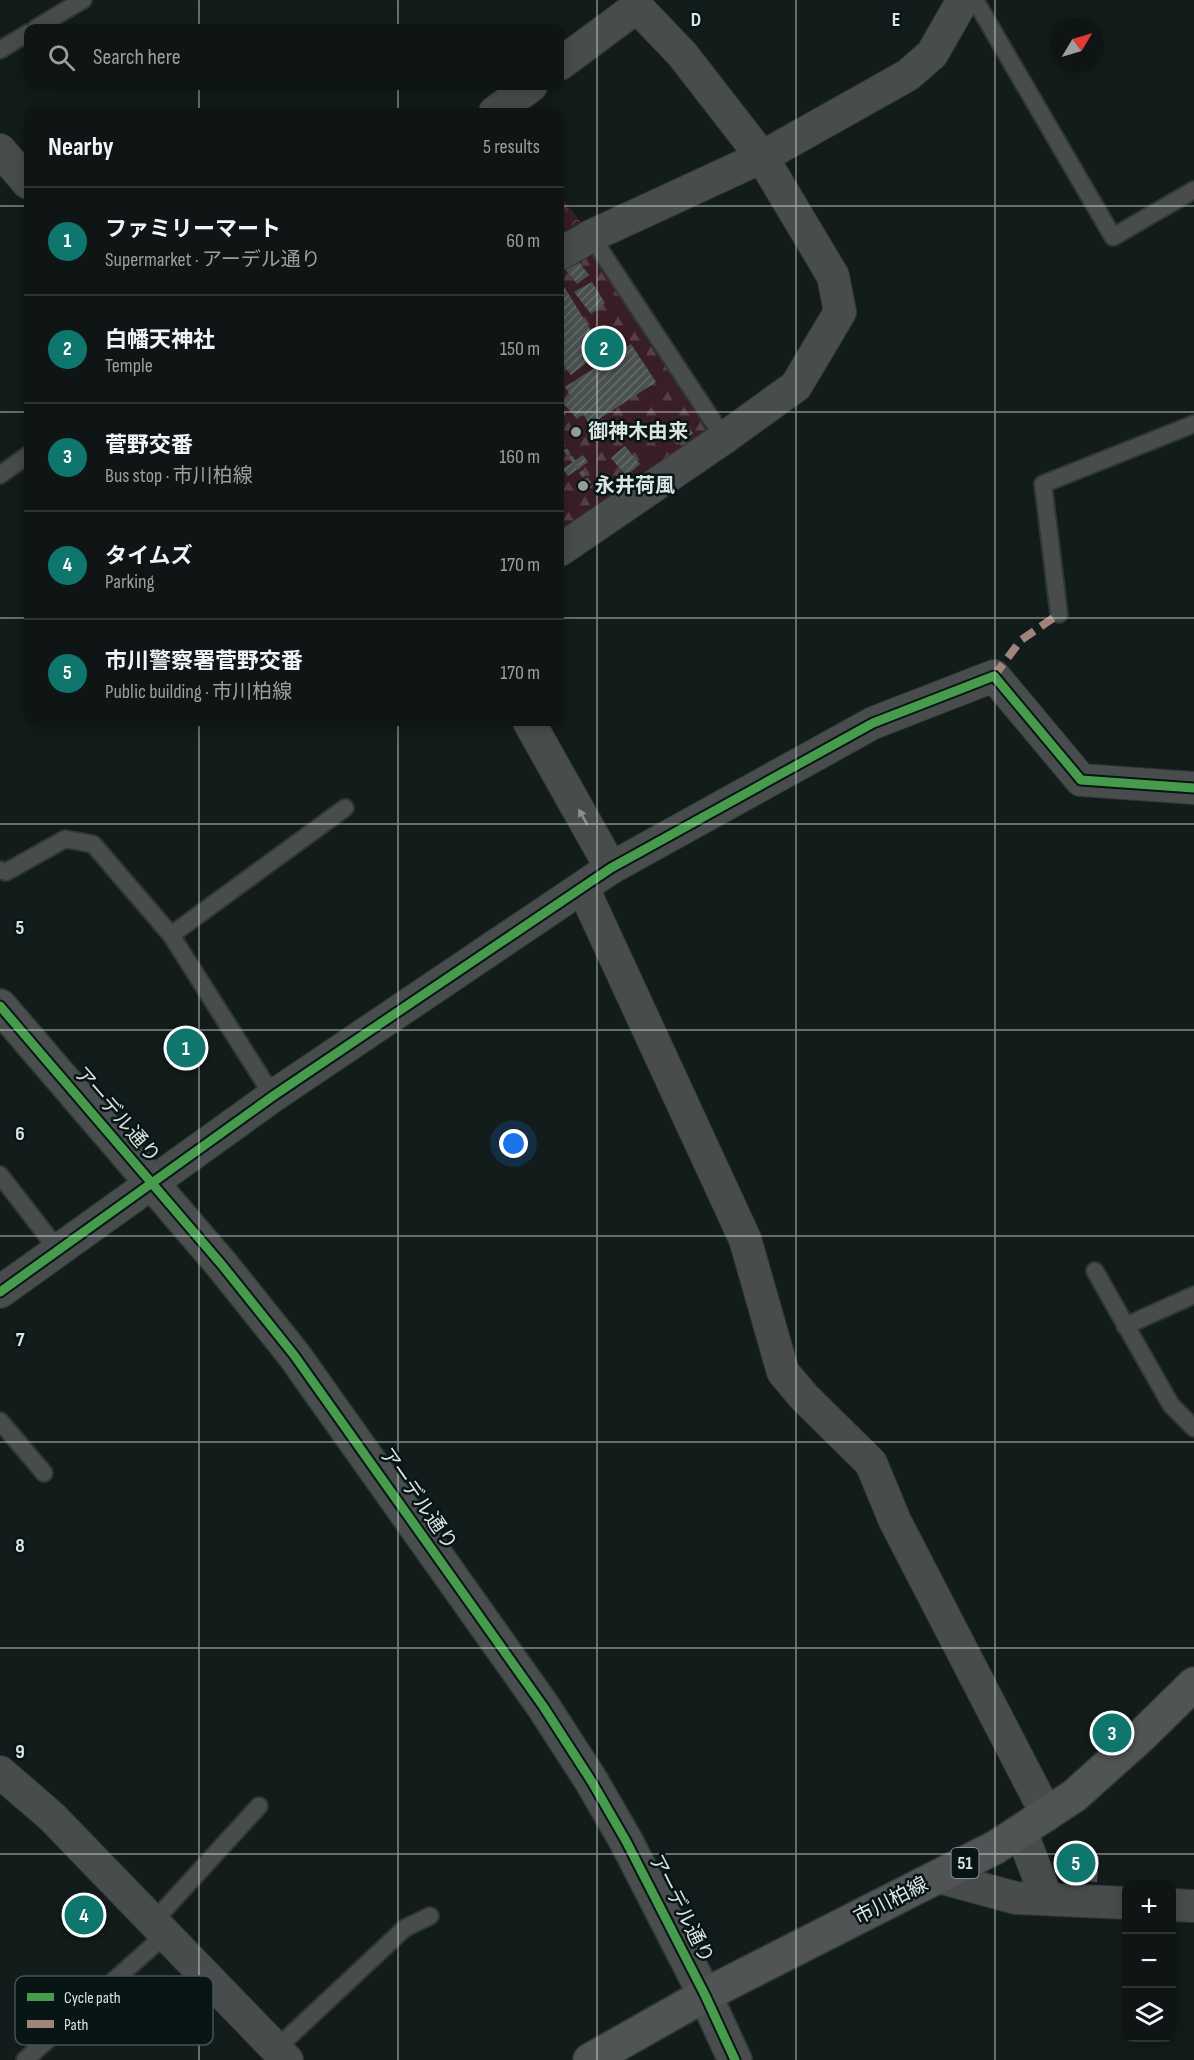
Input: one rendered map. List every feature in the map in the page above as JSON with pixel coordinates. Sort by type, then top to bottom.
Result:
[{"type":"main road","name":"市川柏線","points":[[590,2060],[705,1995],[996,1847],[1074,1796],[1141,1736],[1194,1684]]},
{"type":"street","points":[[564,252],[591,236],[762,157],[908,75],[932,54],[963,0]]},
{"type":"street","points":[[564,61],[636,3],[682,54],[762,157],[833,276],[840,312],[796,386],[564,547]]},
{"type":"street","points":[[501,108],[525,90]]},
{"type":"street","points":[[0,150],[24,178]]},
{"type":"street","points":[[0,1292],[273,1096],[611,868],[873,723],[994,676],[1081,780],[1194,788]]},
{"type":"street","points":[[531,726],[611,868]]},
{"type":"street","points":[[583,888],[745,1239],[783,1372],[804,1397],[871,1463],[895,1521],[1034,1823],[1047,1899]]},
{"type":"street","name":"アーデル通り","points":[[0,1006],[222,1265],[294,1355],[543,1706],[592,1782],[626,1841],[705,1995],[735,2060]]},
{"type":"street","points":[[0,1772],[52,1817],[206,1976]]},
{"type":"street","points":[[939,1877],[1016,1898],[1122,1903]]},
{"type":"street","points":[[1176,1905],[1194,1906]]},
{"type":"street","points":[[213,1983],[282,2054]]},
{"type":"lane","points":[[43,24],[83,0]]},
{"type":"lane","points":[[975,0],[1113,237],[1194,190]]},
{"type":"lane","points":[[0,50],[24,35]]},
{"type":"lane","points":[[591,236],[724,438]]},
{"type":"lane","points":[[1059,614],[1043,484],[1194,424]]},
{"type":"lane","points":[[0,475],[24,458]]},
{"type":"lane","points":[[171,935],[345,808]]},
{"type":"lane","points":[[0,870],[6,872],[65,839],[93,844],[171,935],[273,1096]]},
{"type":"lane","points":[[0,1176],[58,1250]]},
{"type":"lane","points":[[1095,1271],[1171,1405],[1194,1428]]},
{"type":"lane","points":[[1125,1326],[1194,1295]]},
{"type":"lane","points":[[0,1421],[44,1473]]},
{"type":"lane","points":[[111,1976],[160,1928],[259,1806]]},
{"type":"lane","points":[[282,2054],[405,1928],[430,1916]]},
{"type":"lane","points":[[25,2060],[40,2045]]},
{"type":"path","points":[[564,448],[584,478]]},
{"type":"green space","points":[[564,200],[591,236],[564,252]]},
{"type":"green space","points":[[591,236],[724,438],[564,547],[564,252]]},
{"type":"building","points":[[578,261],[589,275],[577,284],[566,270]]},
{"type":"building","points":[[592,282],[605,303],[591,314],[574,292]]},
{"type":"building","points":[[564,287],[603,350],[571,375],[564,365]]},
{"type":"building","points":[[631,344],[656,382],[590,425],[583,414],[577,419],[564,404],[564,400],[570,395],[565,387]]},
{"type":"building","points":[[684,421],[693,433],[677,445],[668,433]]},
{"type":"building","points":[[625,446],[640,464],[626,476],[611,458]]},
{"type":"building","points":[[583,455],[588,462],[568,476],[564,468]]},
{"type":"building","points":[[1065,1853],[1099,1856],[1097,1882],[1063,1880]]},
{"type":"marked path","points":[[994,676],[1021,640],[1059,614]]},
{"type":"cycle path","points":[[0,1292],[273,1096],[611,868],[873,723],[994,676],[1081,780],[1194,788]]},
{"type":"cycle path","points":[[0,1006],[222,1265],[294,1355],[543,1706],[592,1782],[626,1841],[705,1995],[735,2060]]},
{"type":"place","name":"白幡天神社","points":[[604,348]]},
{"type":"place","name":"御神木由来","points":[[576,432]]},
{"type":"place","name":"永井荷風","points":[[583,486]]},
{"type":"place","name":"ファミリーマート","points":[[186,1048]]},
{"type":"place","name":"菅野交番","points":[[1112,1733]]},
{"type":"place","name":"市川警察署菅野交番","points":[[1076,1863]]},
{"type":"place","name":"タイムズ","points":[[84,1915]]}]
